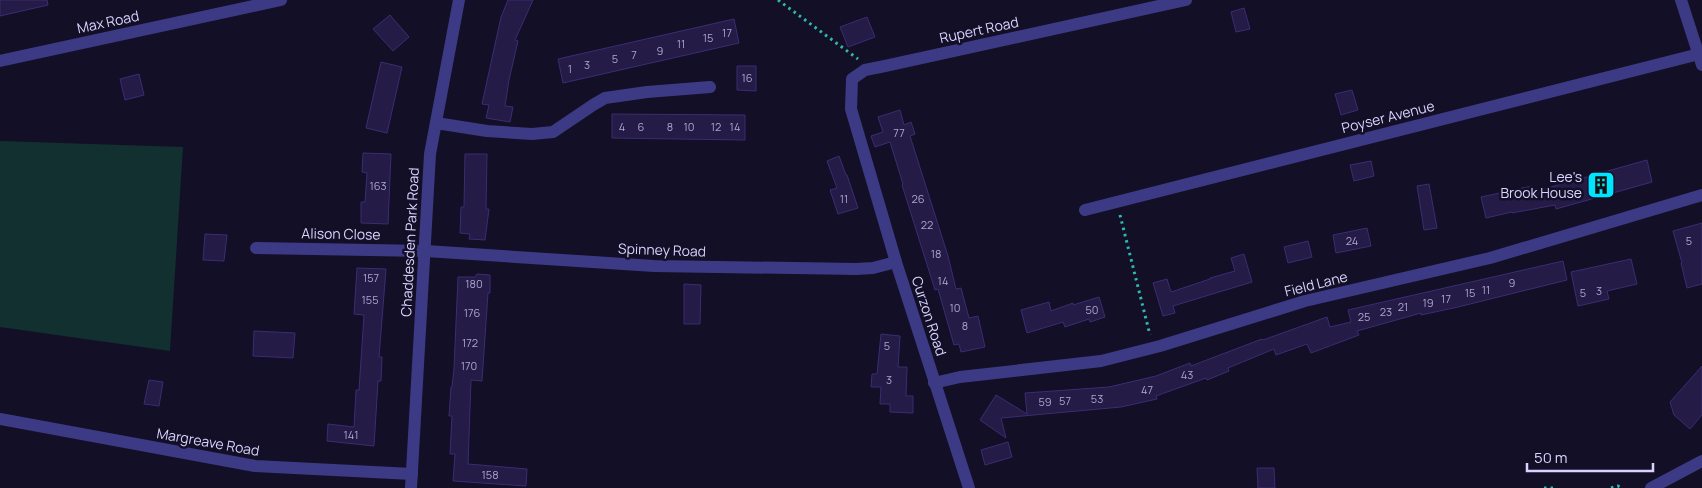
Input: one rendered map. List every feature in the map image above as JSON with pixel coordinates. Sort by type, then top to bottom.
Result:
[{"type":"street","name":"Max Road","points":[[0,61],[281,0]]},
{"type":"street","name":"Chaddesden Park Road","points":[[411,488],[426,251],[430,154],[459,0]]},
{"type":"street","name":"Rupert Road","points":[[865,70],[1186,0]]},
{"type":"street","points":[[1681,0],[1701,59]]},
{"type":"street","name":"Poyser Avenue","points":[[1084,210],[1701,59]]},
{"type":"street","name":"Curzon Road","points":[[865,70],[852,79],[851,109],[896,262],[969,488]]},
{"type":"street","points":[[436,123],[487,131],[532,134],[553,132],[605,98],[647,92],[710,87]]},
{"type":"street","name":"Field Lane","points":[[934,383],[968,376],[1101,361],[1153,348],[1305,301],[1490,258],[1702,196]]},
{"type":"street","name":"Alison Close","points":[[256,248],[426,251]]},
{"type":"street","name":"Spinney Road","points":[[426,251],[654,266],[856,269],[873,268],[896,262]]},
{"type":"street","name":"Margreave Road","points":[[0,419],[255,466],[412,474]]},
{"type":"street","points":[[1651,488],[1702,461]]},
{"type":"path","points":[[778,0],[858,59],[865,70]]},
{"type":"path","points":[[1117,202],[1153,348]]},
{"type":"path","points":[[1611,488],[1618,486],[1621,488]]},
{"type":"path","points":[[1544,488],[1553,488]]},
{"type":"green space","points":[[0,141],[183,147],[170,351],[0,327]]},
{"type":"building","points":[[0,0],[47,0],[48,5],[0,16]]},
{"type":"building","points":[[508,0],[533,0],[515,40],[518,41],[505,106],[513,107],[510,122],[486,118],[489,105],[482,104],[501,17]]},
{"type":"building","points":[[1244,8],[1250,29],[1236,32],[1231,12]]},
{"type":"building","points":[[390,15],[409,37],[393,51],[373,29]]},
{"type":"building","points":[[867,17],[875,37],[848,47],[840,27]]},
{"type":"building","points":[[734,19],[739,43],[563,83],[558,59]]},
{"type":"building","points":[[381,62],[402,67],[387,133],[366,128]]},
{"type":"building","points":[[737,66],[756,66],[756,91],[737,90]]},
{"type":"building","points":[[139,74],[144,95],[125,100],[120,79]]},
{"type":"building","points":[[1352,90],[1358,110],[1341,115],[1335,94]]},
{"type":"building","points":[[900,110],[904,125],[911,122],[915,134],[910,136],[948,256],[956,289],[961,288],[969,318],[978,316],[985,347],[961,352],[959,344],[954,345],[938,289],[935,290],[890,142],[875,147],[871,136],[883,132],[878,117]]},
{"type":"building","points":[[612,114],[745,115],[745,140],[612,138]]},
{"type":"building","points":[[363,153],[391,154],[388,224],[361,223],[361,202],[365,202],[367,173],[362,172]]},
{"type":"building","points":[[465,154],[487,154],[486,209],[489,209],[485,240],[469,239],[470,234],[460,233],[461,207],[464,207]]},
{"type":"building","points":[[839,156],[858,208],[838,214],[830,190],[837,188],[827,161]]},
{"type":"building","name":"Lee's Brook House","points":[[1647,160],[1652,182],[1556,209],[1555,205],[1486,218],[1481,197],[1532,186],[1533,192]]},
{"type":"building","points":[[1371,161],[1374,176],[1354,181],[1350,165]]},
{"type":"building","points":[[1429,184],[1437,228],[1424,230],[1417,186]]},
{"type":"building","points":[[1702,223],[1702,284],[1687,288],[1673,231]]},
{"type":"building","points":[[1367,228],[1371,246],[1336,253],[1333,235]]},
{"type":"building","points":[[205,234],[227,235],[224,261],[203,260]]},
{"type":"building","points":[[1308,241],[1312,257],[1288,263],[1284,247]]},
{"type":"building","points":[[1244,254],[1252,282],[1173,306],[1175,313],[1163,316],[1153,283],[1167,279],[1171,292],[1235,271],[1231,258]]},
{"type":"building","points":[[1631,259],[1637,284],[1607,291],[1609,299],[1578,306],[1571,272]]},
{"type":"building","points":[[1563,261],[1567,280],[1458,307],[1421,315],[1421,313],[1357,331],[1359,335],[1311,353],[1307,344],[1276,355],[1274,349],[1228,368],[1229,371],[1207,380],[1206,378],[1156,396],[1157,399],[1121,407],[1001,418],[1006,438],[980,420],[996,395],[1027,414],[1025,393],[1109,387],[1156,376],[1190,363],[1191,366],[1327,317],[1330,327],[1351,322],[1348,310]]},
{"type":"building","points":[[357,268],[386,269],[379,357],[382,357],[381,381],[378,381],[374,446],[327,441],[328,424],[354,427],[356,390],[359,390],[364,315],[354,314]]},
{"type":"building","points":[[477,274],[490,275],[490,293],[488,293],[482,381],[471,380],[468,464],[527,469],[526,486],[453,481],[455,454],[450,454],[452,416],[449,416],[454,369],[458,277],[475,277]]},
{"type":"building","points":[[684,284],[701,285],[700,324],[684,324]]},
{"type":"building","points":[[1099,297],[1105,317],[1090,322],[1089,319],[1065,327],[1063,322],[1027,333],[1021,310],[1049,302],[1051,311],[1073,303],[1073,305]]},
{"type":"building","points":[[254,331],[295,333],[293,358],[253,356]]},
{"type":"building","points":[[881,334],[900,336],[898,367],[907,367],[906,396],[913,396],[913,413],[890,412],[890,404],[880,404],[881,387],[871,387],[872,374],[877,374]]},
{"type":"building","points":[[1702,366],[1702,415],[1690,429],[1674,415],[1670,402]]},
{"type":"building","points":[[149,380],[163,382],[159,406],[144,404]]},
{"type":"building","points":[[1008,442],[1012,457],[985,465],[981,450]]},
{"type":"building","points":[[1257,468],[1274,468],[1275,488],[1258,488]]},
{"type":"place","name":"Lee's Brook House","points":[[1601,185]]}]
